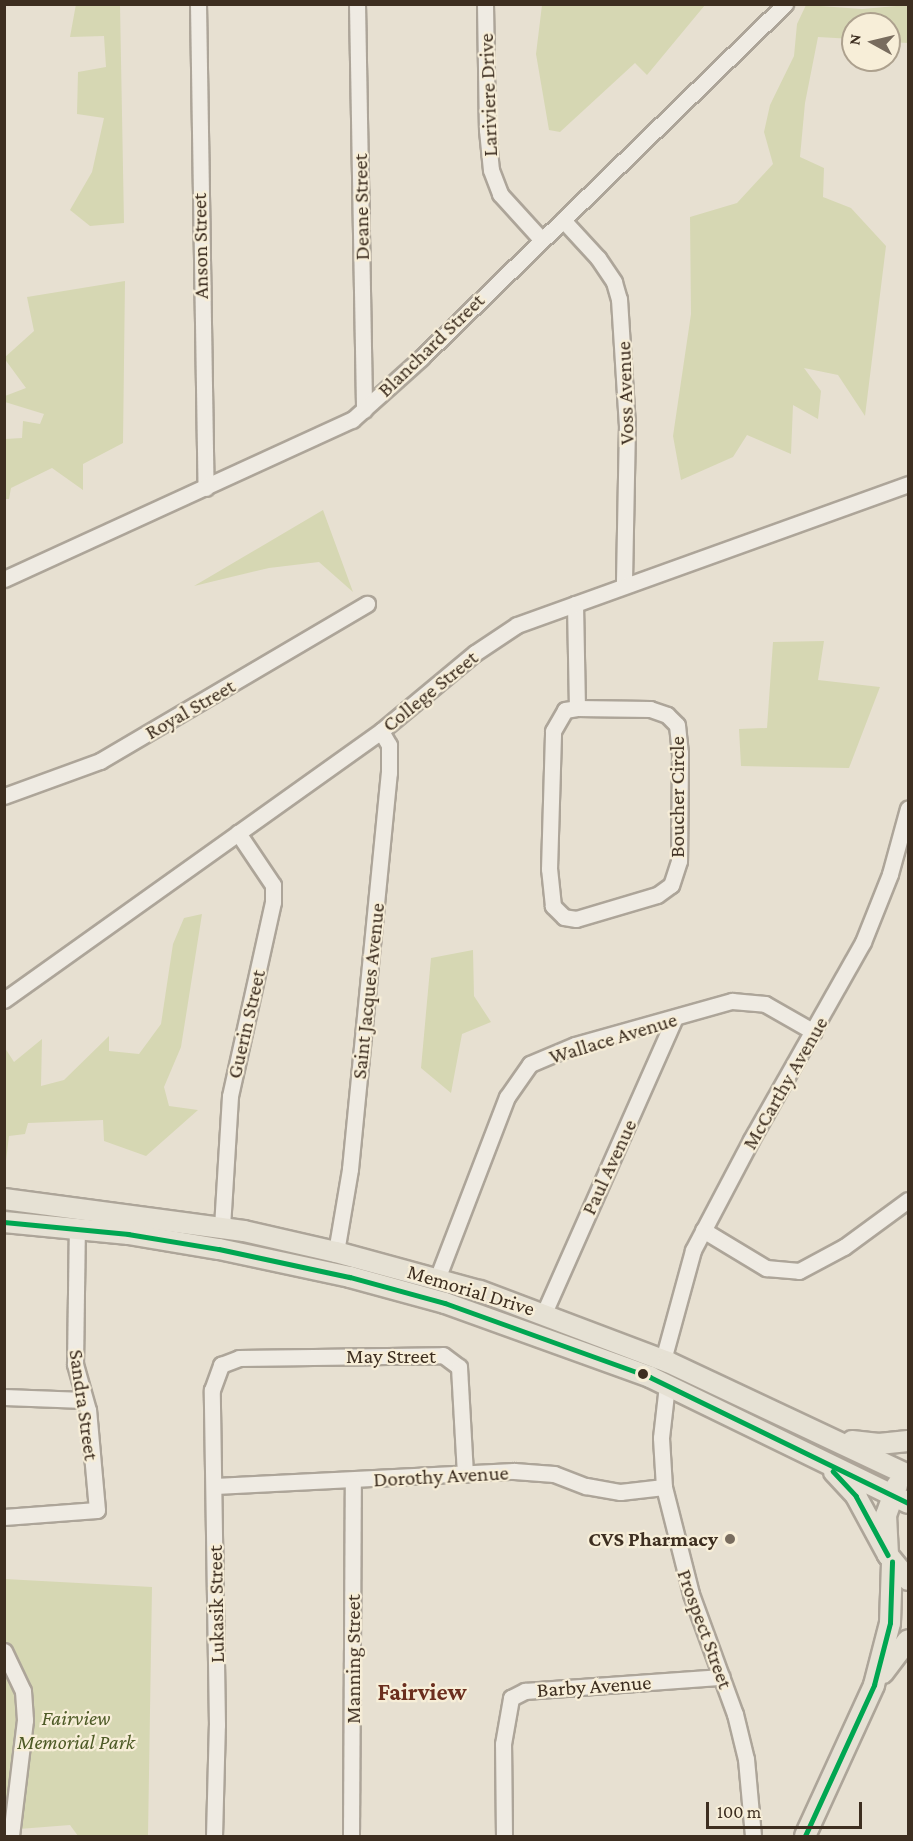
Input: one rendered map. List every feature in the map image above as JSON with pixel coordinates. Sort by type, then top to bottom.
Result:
[{"type":"main road","name":"Memorial Drive","points":[[4,1199],[222,1227],[336,1252],[437,1279],[544,1313],[663,1360],[907,1470]]},
{"type":"main road","name":"Memorial Drive","points":[[4,1222],[76,1228],[219,1249],[384,1286],[535,1332],[667,1384],[900,1499]]},
{"type":"main road","points":[[820,1431],[870,1444],[909,1441]]},
{"type":"main road","points":[[808,1452],[848,1485],[890,1559],[909,1580]]},
{"type":"main road","points":[[805,1836],[874,1685],[890,1623],[890,1559],[886,1515],[900,1499],[907,1470]]},
{"type":"main road","points":[[874,1685],[909,1640]]},
{"type":"street","name":"Anson Street","points":[[198,4],[206,488]]},
{"type":"street","name":"Deane Street","points":[[357,4],[364,410]]},
{"type":"street","name":"Lariviere Drive","points":[[485,4],[487,130],[491,170],[500,194],[541,239]]},
{"type":"street","name":"Blanchard Street","points":[[4,579],[342,425],[364,410],[784,4]]},
{"type":"street","name":"Voss Avenue","points":[[563,220],[598,258],[614,282],[619,299],[627,425],[624,585]]},
{"type":"street","name":"College Street","points":[[4,1000],[381,731],[492,640],[517,625],[909,484]]},
{"type":"street","name":"Royal Street","points":[[4,795],[100,761],[367,604]]},
{"type":"street","points":[[575,604],[577,708]]},
{"type":"street","name":"Boucher Circle","points":[[577,708],[650,709],[667,715],[677,725],[680,753],[679,861],[671,885],[657,895],[576,919],[564,917],[553,906],[549,869],[553,731],[565,710],[577,708]]},
{"type":"street","name":"Saint Jacques Avenue","points":[[336,1252],[350,1168],[389,772],[389,745],[381,731]]},
{"type":"street","name":"McCarthy Avenue","points":[[663,1360],[683,1282],[703,1230],[868,933],[909,808]]},
{"type":"street","name":"Guerin Street","points":[[222,1227],[230,1096],[273,902],[273,885],[238,833]]},
{"type":"street","name":"Wallace Avenue","points":[[437,1279],[519,1075],[530,1064],[575,1045],[674,1020],[711,1006],[755,1001],[814,1032]]},
{"type":"street","name":"Paul Avenue","points":[[544,1313],[674,1020]]},
{"type":"street","points":[[703,1230],[766,1268],[799,1270],[844,1247],[909,1200]]},
{"type":"street","name":"Sandra Street","points":[[4,1516],[97,1510],[88,1410],[83,1400],[75,1364],[76,1228]]},
{"type":"street","name":"May Street","points":[[218,1373],[221,1365],[239,1358],[443,1355],[459,1367],[465,1474]]},
{"type":"street","name":"Lukasik Street","points":[[214,1836],[215,1486],[212,1390],[218,1373]]},
{"type":"street","name":"Prospect Street","points":[[667,1384],[661,1437],[664,1487],[677,1548],[722,1677],[746,1759],[753,1836]]},
{"type":"street","points":[[4,1397],[83,1400]]},
{"type":"street","name":"Dorothy Avenue","points":[[215,1486],[353,1482],[514,1471],[554,1474],[586,1486],[620,1492],[664,1487]]},
{"type":"street","name":"Manning Street","points":[[351,1836],[353,1482]]},
{"type":"street","points":[[4,1651],[23,1691],[25,1720],[11,1836]]},
{"type":"street","name":"Barby Avenue","points":[[504,1836],[503,1740],[511,1698],[525,1691],[722,1677]]},
{"type":"green space","points":[[76,4],[120,5],[124,223],[90,226],[70,210],[92,172],[104,118],[77,114],[78,72],[106,67],[104,36],[70,37]]},
{"type":"green space","points":[[542,4],[705,5],[647,75],[635,63],[560,132],[549,130],[536,54]]},
{"type":"green space","points":[[806,5],[862,9],[908,5],[908,43],[901,43],[901,12],[841,12],[841,38],[818,37],[805,103],[800,157],[824,168],[823,197],[851,208],[886,246],[865,416],[838,375],[804,368],[821,391],[818,419],[793,405],[791,454],[747,435],[733,457],[681,480],[673,436],[691,314],[690,217],[737,203],[773,164],[764,132],[770,105],[794,56],[797,24]]},
{"type":"green space","points":[[125,281],[123,443],[83,464],[83,490],[52,468],[11,488],[9,499],[5,499],[5,439],[22,438],[23,421],[40,424],[44,414],[5,402],[5,396],[26,388],[4,358],[34,331],[27,297]]},
{"type":"green space","points":[[323,510],[353,592],[319,562],[269,568],[194,586]]},
{"type":"green space","points":[[824,641],[818,680],[880,687],[849,768],[741,766],[739,729],[767,728],[773,642]]},
{"type":"green space","points":[[202,914],[181,1047],[164,1087],[169,1106],[198,1110],[146,1156],[104,1141],[103,1120],[28,1123],[25,1134],[9,1136],[5,1169],[5,1048],[14,1062],[42,1039],[41,1086],[64,1080],[109,1036],[109,1051],[139,1054],[161,1024],[173,944],[184,918]]},
{"type":"green space","points":[[473,950],[474,996],[491,1022],[462,1034],[451,1093],[421,1068],[431,958]]},
{"type":"green space","name":"Fairview Memorial Park","points":[[5,1579],[152,1587],[148,1836],[78,1836],[70,1825],[19,1829],[5,1836],[4,1678],[24,1678],[5,1640]]},
{"type":"transit line","points":[[4,1222],[128,1234],[219,1249],[350,1277],[445,1303],[650,1377],[908,1503]]},
{"type":"transit line","points":[[833,1471],[856,1496],[888,1555]]},
{"type":"transit line","points":[[805,1836],[874,1685],[890,1623],[892,1562]]},
{"type":"place","name":"CVS Pharmacy","points":[[730,1539]]},
{"type":"district","name":"Fairview","points":[[422,1692]]}]
